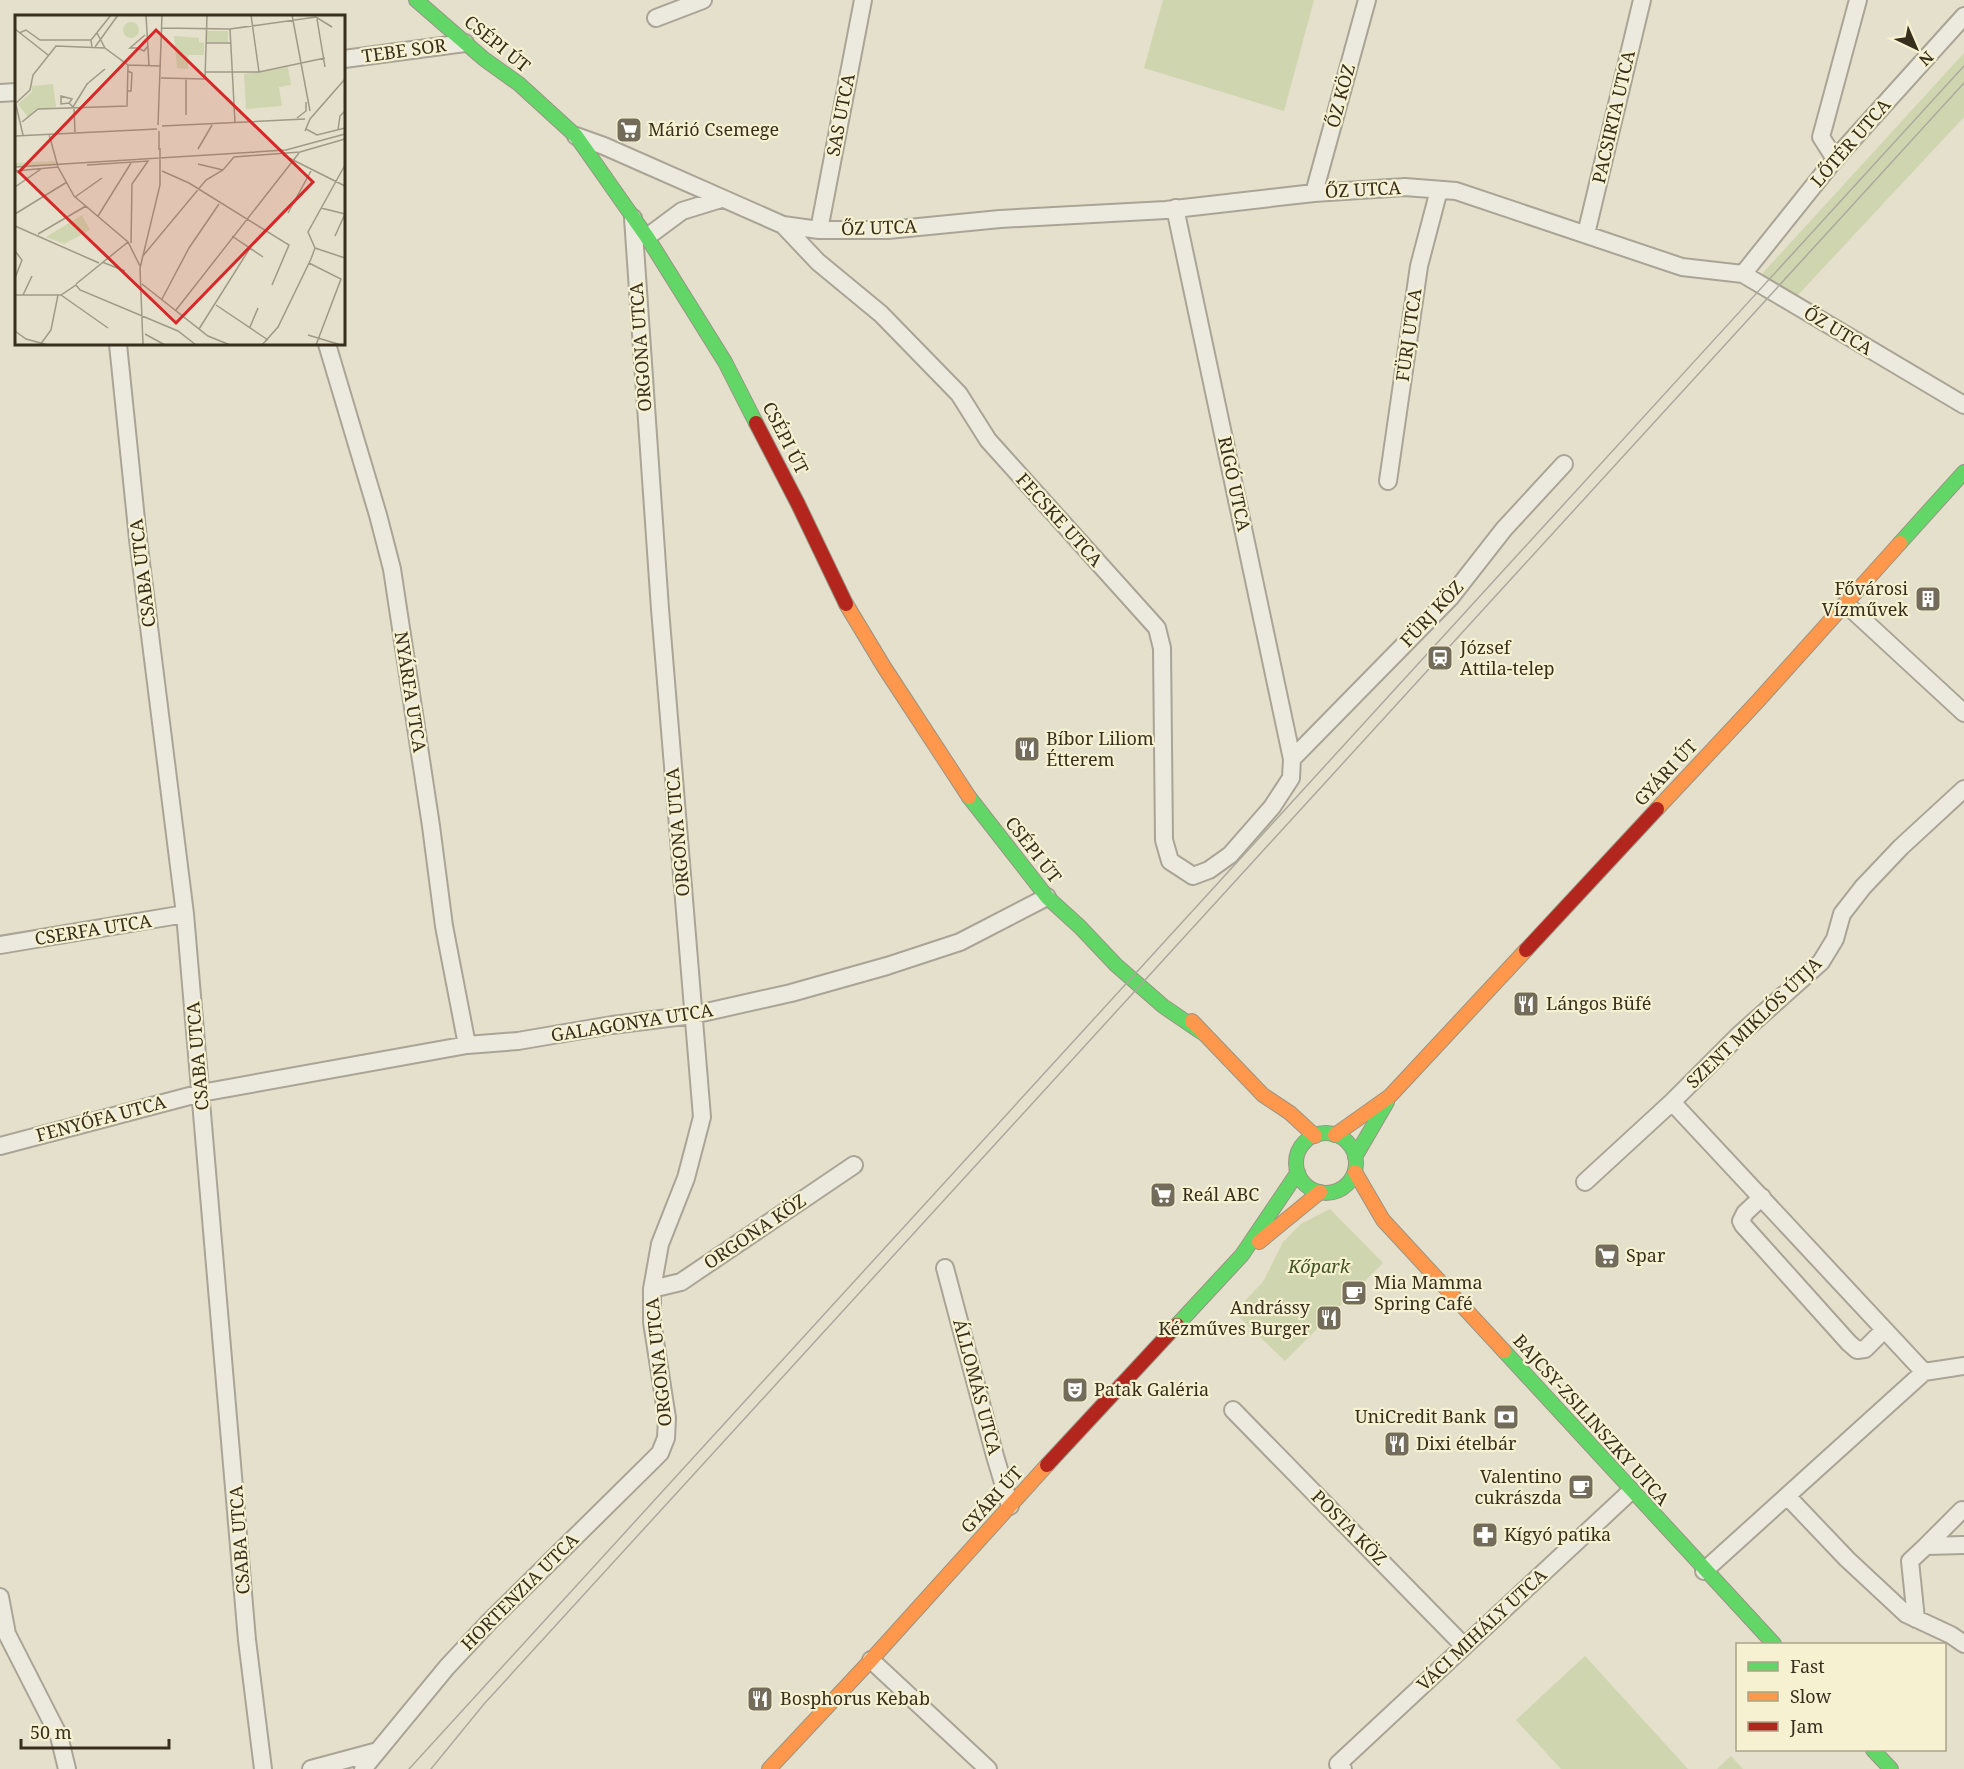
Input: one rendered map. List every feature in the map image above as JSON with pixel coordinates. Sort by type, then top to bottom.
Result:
[{"type":"street","name":"CSÉPI ÚT","points":[[416,0],[465,43],[519,84],[576,136],[647,237],[725,362],[798,504],[842,598],[884,667],[969,796],[1047,897],[1116,965],[1163,1006],[1201,1032]]},
{"type":"street","points":[[656,18],[703,0]]},
{"type":"street","name":"SAS UTCA","points":[[819,230],[863,0]]},
{"type":"street","name":"ŐZ KÖZ","points":[[1314,193],[1368,0]]},
{"type":"street","name":"PACSIRTA UTCA","points":[[1586,234],[1642,0]]},
{"type":"street","points":[[1834,159],[1821,137],[1858,0]]},
{"type":"street","name":"LŐTÉR UTCA","points":[[1743,274],[1834,159],[1964,16]]},
{"type":"street","name":"TEBE SOR","points":[[345,59],[465,43]]},
{"type":"street","points":[[0,93],[15,92]]},
{"type":"street","name":"ŐZ UTCA","points":[[576,136],[604,146],[783,225],[819,230],[888,230],[1000,219],[1175,208],[1314,193],[1405,187],[1456,191],[1682,267],[1743,274],[1964,405]]},
{"type":"street","name":"FÜRJ UTCA","points":[[1388,481],[1419,266],[1439,190]]},
{"type":"street","points":[[647,237],[682,211],[721,199]]},
{"type":"street","name":"RIGÓ UTCA","points":[[1175,208],[1292,759]]},
{"type":"street","name":"ORGONA UTCA","points":[[633,218],[660,609],[702,1118],[686,1178],[660,1244],[652,1289],[652,1322],[667,1419],[666,1438]]},
{"type":"street","name":"FECSKE UTCA","points":[[783,225],[818,262],[881,314],[959,394],[988,440],[1157,628],[1162,648],[1164,840],[1170,861],[1193,876],[1209,870],[1230,855],[1272,807],[1291,778],[1292,759]]},
{"type":"street","name":"CSABA UTCA","points":[[118,345],[140,550],[185,914],[247,1640],[263,1769]]},
{"type":"street","name":"NYÁRFA UTCA","points":[[327,345],[392,568],[444,926],[467,1046]]},
{"type":"street","name":"FÜRJ KÖZ","points":[[1292,759],[1450,598],[1503,529],[1564,464]]},
{"type":"street","name":"GYÁRI ÚT","points":[[1335,1134],[1390,1096],[1846,604],[1964,472]]},
{"type":"street","points":[[1846,604],[1964,713]]},
{"type":"street","name":"SZENT MIKLÓS ÚTJA","points":[[1924,1372],[1672,1102],[1739,1035],[1821,962],[1835,939],[1842,914],[1863,887],[1901,847],[1964,789]]},
{"type":"street","name":"GALAGONYA UTCA","points":[[201,1093],[467,1046],[519,1041],[612,1025],[693,1015],[791,993],[960,942],[1047,897]]},
{"type":"street","name":"CSERFA UTCA","points":[[0,945],[185,914]]},
{"type":"street","name":"CSÉPI ÚT","points":[[1080,927],[1119,950]]},
{"type":"street","name":"CSÉPI ÚT","points":[[1151,977],[1263,1095],[1290,1113],[1315,1136]]},
{"type":"street","name":"FENYŐFA UTCA","points":[[0,1146],[201,1093]]},
{"type":"street","name":"CSÉPI ÚT","points":[[1263,1095],[1280,1123]]},
{"type":"street","name":"GYÁRI ÚT","points":[[1355,1157],[1390,1096]]},
{"type":"street","points":[[1585,1182],[1672,1102]]},
{"type":"street","points":[[1325,1133],[1335,1134],[1348,1143],[1355,1157],[1355,1172],[1350,1181],[1327,1192],[1306,1185],[1298,1172],[1295,1146],[1325,1133]]},
{"type":"street","name":"ORGONA KÖZ","points":[[652,1289],[681,1282],[854,1165]]},
{"type":"street","name":"GYÁRI ÚT","points":[[769,1769],[1242,1255],[1298,1172]]},
{"type":"street","name":"BAJCSY-ZSILINSZKY UTCA","points":[[1355,1172],[1383,1220],[1704,1571],[1773,1643]]},
{"type":"street","name":"GYÁRI ÚT","points":[[1242,1255],[1327,1192]]},
{"type":"street","name":"BAJCSY-ZSILINSZKY UTCA","points":[[1327,1192],[1383,1220]]},
{"type":"street","points":[[1762,1197],[1745,1213],[1741,1221],[1743,1225],[1849,1343],[1857,1350],[1865,1349],[1884,1330]]},
{"type":"street","name":"ÁLLOMÁS UTCA","points":[[945,1268],[985,1422],[1010,1506]]},
{"type":"street","points":[[1704,1571],[1924,1372],[1964,1366]]},
{"type":"street","name":"POSTA KÖZ","points":[[1233,1410],[1464,1646]]},
{"type":"street","name":"HORTENZIA UTCA","points":[[363,1769],[454,1659],[660,1453],[666,1438]]},
{"type":"street","name":"VÁCI MIHÁLY UTCA","points":[[1343,1769],[1338,1764],[1631,1491]]},
{"type":"street","points":[[1786,1496],[1847,1559],[1906,1614],[1964,1644]]},
{"type":"street","points":[[1916,1619],[1910,1562],[1963,1509]]},
{"type":"street","points":[[1963,1509],[1964,1540]]},
{"type":"street","points":[[1926,1546],[1964,1545]]},
{"type":"street","points":[[0,1597],[6,1634],[59,1736],[68,1769]]},
{"type":"street","points":[[871,1660],[988,1769]]},
{"type":"street","points":[[311,1769],[378,1751]]},
{"type":"street","points":[[1875,1751],[1892,1769]]},
{"type":"green space","points":[[1163,0],[1314,0],[1284,111],[1144,68]]},
{"type":"green space","points":[[1964,53],[1964,117],[1797,296],[1762,274]]},
{"type":"green space","name":"Kőpark","points":[[1330,1209],[1383,1263],[1285,1361],[1234,1312],[1263,1282],[1283,1242],[1301,1224]]},
{"type":"green space","points":[[1585,1656],[1688,1769],[1561,1769],[1516,1720]]},
{"type":"green space","points":[[1731,1756],[1743,1769],[1717,1769]]},
{"type":"tram line","points":[[409,1769],[1964,66]]},
{"type":"tram line","points":[[431,1769],[484,1704],[1964,83]]},
{"type":"traffic: fast","points":[[416,0],[484,59],[519,84],[576,136],[647,237],[725,362],[756,423]]},
{"type":"traffic: fast","points":[[1900,543],[1964,472]]},
{"type":"traffic: fast","points":[[969,797],[1047,897],[1116,965],[1163,1006],[1201,1032]]},
{"type":"traffic: fast","points":[[1355,1157],[1387,1102]]},
{"type":"traffic: fast","points":[[1326,1133],[1347,1142],[1356,1163],[1347,1184],[1326,1193],[1305,1184],[1296,1163],[1305,1142],[1326,1133]]},
{"type":"traffic: fast","points":[[1177,1325],[1242,1255],[1298,1172]]},
{"type":"traffic: fast","points":[[1504,1351],[1773,1643]]},
{"type":"traffic: fast","points":[[1874,1751],[1891,1769]]},
{"type":"traffic: slow","points":[[1657,809],[1900,543]]},
{"type":"traffic: slow","points":[[846,604],[884,667],[969,797]]},
{"type":"traffic: slow","points":[[1335,1135],[1390,1096],[1526,950]]},
{"type":"traffic: slow","points":[[1192,1021],[1263,1095],[1290,1113],[1315,1136]]},
{"type":"traffic: slow","points":[[1355,1172],[1383,1220],[1504,1351]]},
{"type":"traffic: slow","points":[[1259,1242],[1320,1192]]},
{"type":"traffic: slow","points":[[769,1769],[1047,1465]]},
{"type":"traffic: jam","points":[[756,423],[846,604]]},
{"type":"traffic: jam","points":[[1526,950],[1657,809]]},
{"type":"traffic: jam","points":[[1047,1465],[1177,1325]]},
{"type":"place","name":"Márió Csemege","points":[[629,130]]},
{"type":"place","name":"Fővárosi Vízművek","points":[[1928,599]]},
{"type":"place","name":"József Attila-telep","points":[[1440,658]]},
{"type":"place","name":"Bíbor Liliom Étterem","points":[[1027,749]]},
{"type":"place","name":"Lángos Büfé","points":[[1526,1004]]},
{"type":"place","name":"Reál ABC","points":[[1163,1195]]},
{"type":"place","name":"Spar","points":[[1607,1256]]},
{"type":"place","name":"Mia Mamma Spring Café","points":[[1354,1293]]},
{"type":"place","name":"Andrássy Kézműves Burger","points":[[1329,1318]]},
{"type":"place","name":"Patak Galéria","points":[[1075,1390]]},
{"type":"place","name":"UniCredit Bank","points":[[1506,1417]]},
{"type":"place","name":"Dixi ételbár","points":[[1397,1444]]},
{"type":"place","name":"Valentino cukrászda","points":[[1581,1487]]},
{"type":"place","name":"Kígyó patika","points":[[1485,1535]]},
{"type":"place","name":"Bosphorus Kebab","points":[[760,1699]]}]
